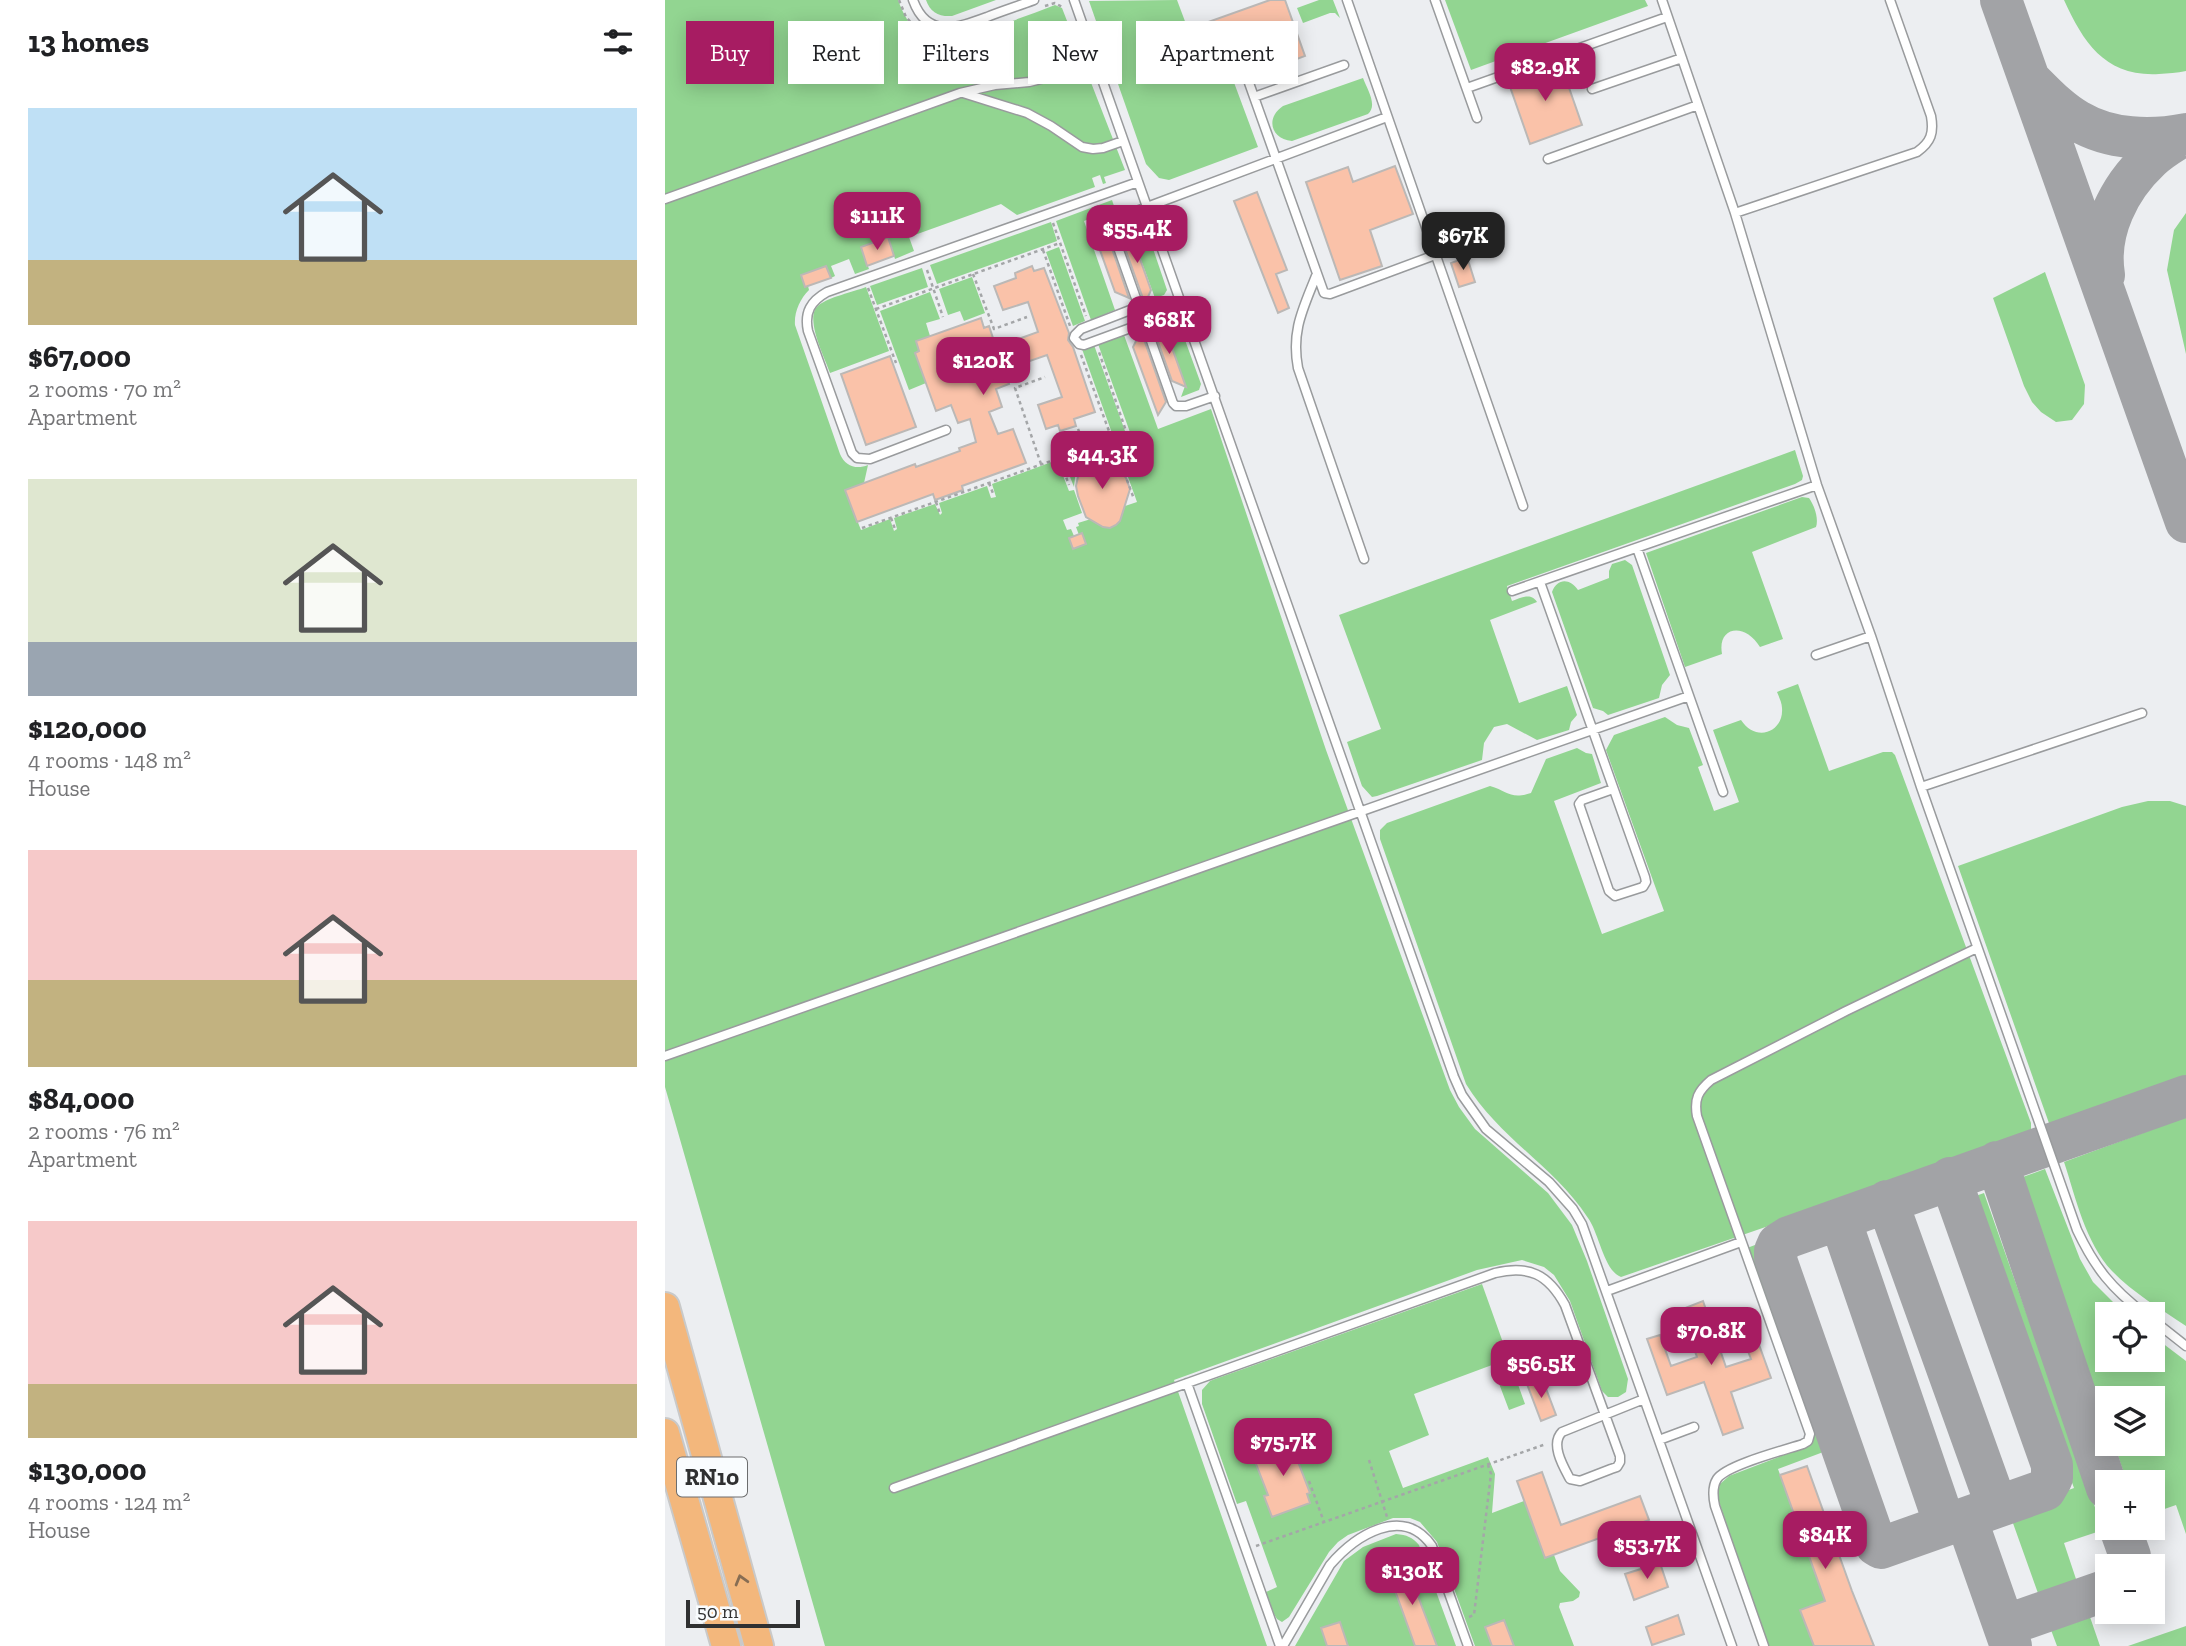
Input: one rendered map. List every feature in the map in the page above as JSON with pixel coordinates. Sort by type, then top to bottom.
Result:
[{"type":"highway","name":"RN10","points":[[665,1307],[759,1646]]},
{"type":"highway","name":"RN10","points":[[665,1433],[726,1646]]},
{"type":"lane","points":[[913,0],[918,12],[928,22],[948,28],[962,26],[1034,0]]},
{"type":"lane","points":[[1074,0],[1081,21]]},
{"type":"lane","points":[[1347,0],[1523,506]]},
{"type":"lane","points":[[1435,0],[1477,118]]},
{"type":"lane","points":[[1662,0],[1735,213],[1817,485],[1977,948],[2082,1240],[2090,1258],[2130,1302]]},
{"type":"lane","points":[[1735,213],[1917,152],[1926,146],[1933,127],[1931,117],[1890,0]]},
{"type":"lane","points":[[1467,88],[1667,17]]},
{"type":"lane","points":[[1591,89],[1682,58]]},
{"type":"lane","points":[[1254,97],[1344,65]]},
{"type":"lane","points":[[665,199],[960,93],[995,85],[1028,82]]},
{"type":"lane","points":[[1104,84],[1449,1064],[1462,1096],[1486,1129],[1549,1182],[1573,1209],[1589,1240],[1732,1646]]},
{"type":"lane","points":[[1249,84],[1324,293],[1331,294],[1435,255]]},
{"type":"lane","points":[[960,93],[1027,114],[1082,147],[1103,148],[1123,141]]},
{"type":"lane","points":[[1548,159],[1698,105]]},
{"type":"lane","points":[[1215,396],[1181,407],[1173,403],[1113,231],[1117,222],[1147,207],[1387,117]]},
{"type":"lane","points":[[946,430],[870,459],[857,458],[852,453],[808,331],[807,312],[812,303],[818,297],[865,279],[1138,181]]},
{"type":"lane","points":[[1317,275],[1297,325],[1295,354],[1364,559]]},
{"type":"lane","points":[[1141,315],[1095,342],[1084,345],[1075,340],[1077,331],[1089,326],[1141,315],[1180,302]]},
{"type":"lane","points":[[1512,591],[1817,485]]},
{"type":"lane","points":[[1637,548],[1723,792]]},
{"type":"lane","points":[[1540,582],[1646,882],[1643,887],[1615,896],[1609,891],[1579,806],[1582,800],[1613,789]]},
{"type":"lane","points":[[1816,655],[1871,636]]},
{"type":"lane","points":[[665,1056],[1689,696]]},
{"type":"lane","points":[[1921,787],[2141,713]]},
{"type":"lane","points":[[1764,1646],[1715,1506],[1713,1490],[1716,1480],[1729,1469],[1803,1444],[1808,1441],[1810,1434],[1697,1116],[1696,1102],[1700,1090],[1711,1080],[1977,948]]},
{"type":"lane","points":[[1607,1291],[1741,1242]]},
{"type":"lane","points":[[894,1488],[1511,1269],[1529,1271],[1544,1278],[1557,1290],[1565,1305],[1605,1415],[1620,1456],[1617,1467],[1575,1482],[1570,1479],[1556,1440],[1562,1432],[1605,1415],[1644,1399]]},
{"type":"lane","points":[[2165,1329],[2186,1346]]},
{"type":"lane","points":[[1187,1383],[1281,1646]]},
{"type":"lane","points":[[1659,1440],[1694,1427]]},
{"type":"lane","points":[[1281,1646],[1337,1557],[1362,1537],[1390,1526],[1414,1529],[1427,1539],[1436,1554],[1468,1646]]},
{"type":"path","points":[[1050,214],[1089,326]]},
{"type":"path","points":[[876,309],[1060,243]]},
{"type":"path","points":[[1042,250],[1134,499]]},
{"type":"path","points":[[923,259],[943,317]]},
{"type":"path","points":[[973,274],[994,329],[1027,317]]},
{"type":"path","points":[[865,279],[896,363]]},
{"type":"path","points":[[862,528],[1127,433],[1095,342]]},
{"type":"path","points":[[1041,464],[1015,388],[1045,377]]},
{"type":"path","points":[[1079,429],[1086,448]]},
{"type":"path","points":[[1059,458],[1069,485]]},
{"type":"path","points":[[989,483],[993,496]]},
{"type":"path","points":[[936,502],[940,514]]},
{"type":"path","points":[[891,518],[895,529]]},
{"type":"path","points":[[1246,1550],[1556,1440]]},
{"type":"path","points":[[1369,1460],[1390,1526]]},
{"type":"path","points":[[1459,1621],[1474,1615],[1491,1474],[1488,1465]]},
{"type":"path","points":[[1309,1481],[1324,1522]]},
{"type":"green space","points":[[665,0],[898,0],[908,21],[898,21],[898,84],[1014,84],[1013,21],[1055,5],[1062,8],[1067,21],[1028,21],[1028,84],[1092,84],[1125,170],[1104,177],[1106,183],[1103,184],[1100,175],[1092,178],[1095,187],[1017,215],[1001,204],[909,237],[914,251],[895,259],[888,237],[861,247],[869,269],[855,274],[849,259],[831,266],[835,276],[831,278],[826,267],[801,276],[809,290],[798,306],[795,325],[840,454],[851,466],[868,465],[864,483],[845,490],[861,530],[890,519],[894,531],[897,529],[894,518],[935,504],[940,515],[942,513],[939,503],[987,486],[991,498],[996,497],[992,484],[1057,460],[1069,491],[1074,490],[1082,513],[1063,520],[1067,530],[1071,529],[1074,536],[1069,539],[1073,549],[1086,544],[1082,534],[1079,535],[1076,527],[1079,526],[1078,523],[1091,519],[1110,528],[1116,524],[1122,517],[1125,506],[1137,502],[1115,441],[1131,435],[1098,344],[1124,335],[1158,429],[1211,409],[1326,750],[1450,1090],[1475,1129],[1548,1193],[1572,1225],[1628,1379],[1626,1392],[1618,1397],[1608,1397],[1602,1391],[1570,1301],[1554,1275],[1544,1267],[1522,1260],[1477,1270],[1174,1380],[1267,1646],[825,1646],[665,1087]]},
{"type":"green space","points":[[926,0],[996,0],[947,16],[933,11]]},
{"type":"green space","points":[[1177,0],[1185,21],[1136,21],[1136,84],[1235,84],[1258,147],[1169,180],[1159,178],[1146,164],[1118,84],[1122,84],[1122,21],[1096,21],[1089,1]]},
{"type":"green space","points":[[1319,0],[1333,0],[1340,18],[1335,13],[1330,13],[1303,23],[1297,8]]},
{"type":"green space","points":[[1445,0],[1645,0],[1648,6],[1471,70]]},
{"type":"green space","points":[[2064,0],[2186,0],[2186,71],[2141,73],[2111,64],[2089,44]]},
{"type":"green space","points":[[1363,78],[1372,102],[1368,114],[1292,141],[1275,132],[1272,122],[1277,111],[1283,106]]},
{"type":"green space","points":[[1112,200],[1115,209],[1084,221],[1115,310],[1091,320],[1056,221]]},
{"type":"green space","points":[[2186,213],[2186,354],[2167,270],[2174,230]]},
{"type":"green space","points":[[1051,222],[1057,241],[937,284],[930,265]]},
{"type":"green space","points":[[1139,222],[1145,225],[1167,290],[1164,295],[1155,298],[1128,225]]},
{"type":"green space","points":[[1059,247],[1085,321],[1073,326],[1046,252]]},
{"type":"green space","points":[[922,268],[928,287],[877,305],[870,286]]},
{"type":"green space","points":[[2045,272],[2085,385],[2084,404],[2072,420],[2056,422],[2032,402],[1993,298]]},
{"type":"green space","points":[[972,277],[985,313],[964,321],[960,311],[948,315],[939,289]]},
{"type":"green space","points":[[866,287],[889,351],[830,373],[814,327],[815,310],[829,300]]},
{"type":"green space","points":[[930,292],[940,319],[926,323],[930,336],[916,341],[919,351],[915,353],[926,383],[909,390],[880,311]]},
{"type":"green space","points":[[1170,314],[1177,318],[1201,384],[1199,390],[1181,397],[1185,386],[1160,317]]},
{"type":"green space","points":[[1094,345],[1125,431],[1113,436],[1082,349]]},
{"type":"green space","points":[[1795,450],[1803,476],[1802,480],[1795,484],[1507,586],[1512,601],[1529,596],[1537,602],[1490,620],[1519,703],[1567,686],[1577,715],[1569,730],[1537,740],[1507,724],[1494,727],[1484,743],[1482,760],[1377,796],[1372,797],[1362,786],[1347,742],[1381,729],[1339,615]]},
{"type":"green space","points":[[1073,455],[1080,461],[1074,487],[1063,459]]},
{"type":"green space","points":[[1802,497],[1809,498],[1813,504],[1816,527],[1752,552],[1783,639],[1760,647],[1747,634],[1733,631],[1724,638],[1722,654],[1685,667],[1646,553]]},
{"type":"green space","points":[[1625,560],[1632,565],[1670,675],[1662,685],[1659,698],[1608,715],[1593,708],[1552,592],[1557,584],[1564,581],[1571,583],[1578,590],[1609,578],[1612,564]]},
{"type":"green space","points":[[1798,684],[1829,771],[1883,752],[1892,752],[1895,755],[2031,1123],[2031,1130],[2021,1138],[1957,1161],[1621,1277],[1610,1267],[1592,1225],[1574,1200],[1494,1120],[1466,1084],[1380,839],[1380,830],[1387,823],[1490,786],[1514,795],[1531,793],[1546,759],[1577,748],[1592,754],[1601,783],[1554,801],[1602,934],[1664,911],[1606,750],[1614,735],[1665,717],[1677,725],[1689,728],[1703,765],[1698,767],[1714,811],[1739,802],[1713,730],[1741,720],[1754,731],[1768,732],[1779,723],[1781,716],[1782,706],[1777,692]]},
{"type":"green space","points":[[2148,801],[2170,801],[2186,806],[2186,1079],[2050,1126],[1958,866],[2122,807]]},
{"type":"green space","points":[[2186,1117],[2186,1326],[2165,1312],[2165,1302],[2147,1300],[2112,1271],[2103,1259],[2082,1219],[2064,1162]]},
{"type":"green space","points":[[2045,1169],[2080,1259],[2093,1282],[2113,1302],[2095,1302],[2095,1372],[2165,1372],[2165,1345],[2186,1361],[2186,1534],[2176,1505],[2165,1509],[2165,1470],[2123,1470],[2118,1456],[2165,1456],[2165,1386],[2095,1386],[2095,1390],[2020,1178]]},
{"type":"green space","points":[[1984,1193],[2095,1507],[2095,1533],[2064,1543],[2077,1582],[2039,1596],[2009,1512],[2074,1488],[1970,1198]]},
{"type":"green space","points":[[1755,1245],[1826,1451],[1778,1469],[1826,1601],[1800,1610],[1814,1646],[1768,1646],[1717,1496],[1720,1484],[1729,1476],[1807,1446],[1813,1441],[1813,1432],[1747,1248]]},
{"type":"green space","points":[[1482,1284],[1525,1404],[1509,1410],[1492,1365],[1414,1394],[1429,1435],[1389,1451],[1403,1488],[1488,1457],[1495,1474],[1492,1513],[1524,1501],[1560,1571],[1580,1592],[1579,1597],[1560,1603],[1559,1607],[1574,1646],[1475,1646],[1437,1542],[1420,1522],[1410,1518],[1393,1518],[1348,1535],[1338,1542],[1289,1617],[1282,1622],[1277,1619],[1266,1592],[1277,1587],[1246,1501],[1237,1504],[1202,1404],[1202,1390],[1215,1379]]},
{"type":"green space","points":[[1396,1534],[1409,1537],[1419,1545],[1456,1646],[1295,1646],[1344,1561],[1363,1547]]},
{"type":"green space","points":[[2090,1617],[2100,1646],[2057,1646],[2051,1630]]},
{"type":"green space","points":[[2186,1626],[2186,1646],[2128,1646]]},
{"type":"building","points":[[1270,0],[1285,0],[1292,21],[1211,21]]},
{"type":"building","points":[[1298,36],[1305,56],[1298,59]]},
{"type":"building","points":[[1560,62],[1582,125],[1530,144],[1508,81]]},
{"type":"building","points":[[1395,166],[1413,214],[1370,230],[1382,266],[1340,280],[1306,182],[1348,167],[1353,182]]},
{"type":"building","points":[[1257,192],[1287,270],[1276,274],[1289,308],[1278,313],[1234,201]]},
{"type":"building","points":[[1091,225],[1106,231],[1129,298],[1115,292]]},
{"type":"building","points":[[1129,228],[1151,290],[1145,304],[1122,240]]},
{"type":"building","points":[[888,237],[894,256],[867,266],[861,247]]},
{"type":"building","points":[[1467,257],[1475,282],[1459,287],[1451,263]]},
{"type":"building","points":[[826,266],[831,278],[805,287],[801,275]]},
{"type":"building","points":[[1032,266],[1034,271],[1044,268],[1095,412],[1074,419],[1076,426],[1060,431],[1058,425],[1046,429],[1038,405],[1062,397],[1047,355],[1004,370],[1009,384],[996,389],[1002,407],[989,412],[998,434],[1013,429],[1026,463],[962,486],[963,490],[935,500],[933,494],[857,522],[845,490],[915,464],[916,467],[960,451],[959,448],[976,442],[970,419],[958,423],[951,405],[936,411],[915,353],[919,351],[916,341],[981,318],[984,328],[989,326],[996,347],[1038,332],[1028,302],[1003,310],[994,286],[1016,278],[1015,273]]},
{"type":"building","points":[[1152,325],[1166,331],[1186,387],[1172,381]]},
{"type":"building","points":[[1141,331],[1166,402],[1158,415],[1133,347]]},
{"type":"building","points":[[890,356],[916,427],[866,445],[841,374]]},
{"type":"building","points":[[1101,454],[1114,463],[1126,478],[1130,489],[1120,521],[1110,528],[1086,517],[1078,496],[1076,486],[1080,467],[1083,460]]},
{"type":"building","points":[[1082,533],[1086,544],[1073,549],[1069,538]]},
{"type":"building","points":[[1703,1301],[1726,1367],[1751,1359],[1741,1333],[1753,1328],[1771,1378],[1731,1392],[1743,1428],[1723,1435],[1704,1382],[1667,1395],[1647,1339],[1660,1335],[1671,1366],[1697,1357],[1680,1310]]},
{"type":"building","points":[[1542,1378],[1556,1415],[1541,1421],[1527,1384]]},
{"type":"building","points":[[1297,1440],[1303,1457],[1297,1459],[1310,1493],[1307,1494],[1310,1503],[1272,1517],[1264,1496],[1268,1495],[1253,1456]]},
{"type":"building","points":[[1807,1466],[1874,1646],[1814,1646],[1800,1610],[1825,1601],[1780,1475]]},
{"type":"building","points":[[1542,1472],[1561,1525],[1640,1496],[1649,1520],[1545,1558],[1517,1481]]},
{"type":"building","points":[[1660,1563],[1668,1587],[1634,1600],[1625,1574]]},
{"type":"building","points":[[1407,1564],[1437,1646],[1415,1646],[1388,1571]]},
{"type":"building","points":[[1678,1615],[1684,1634],[1652,1645],[1646,1627]]},
{"type":"building","points":[[1504,1620],[1514,1646],[1492,1646],[1485,1627]]},
{"type":"building","points":[[1340,1622],[1348,1646],[1327,1646],[1321,1628]]},
{"type":"taxiway","points":[[2001,0],[2186,522]]},
{"type":"taxiway","points":[[2031,81],[2071,117],[2103,132],[2145,138],[2186,134]]},
{"type":"taxiway","points":[[2104,275],[2107,227],[2120,197],[2150,159],[2186,134]]},
{"type":"taxiway","points":[[1950,1178],[2052,1465],[2052,1478],[2045,1490],[1881,1548],[1876,1545],[1775,1257],[1778,1244],[1789,1237],[2186,1096]]},
{"type":"taxiway","points":[[1997,1162],[2101,1470]]},
{"type":"taxiway","points":[[1887,1201],[1997,1507]]},
{"type":"taxiway","points":[[1840,1219],[1945,1525]]},
{"type":"taxiway","points":[[1966,1518],[2011,1646]]},
{"type":"taxiway","points":[[2124,1540],[2129,1554]]},
{"type":"taxiway","points":[[2004,1626],[2095,1594]]}]
